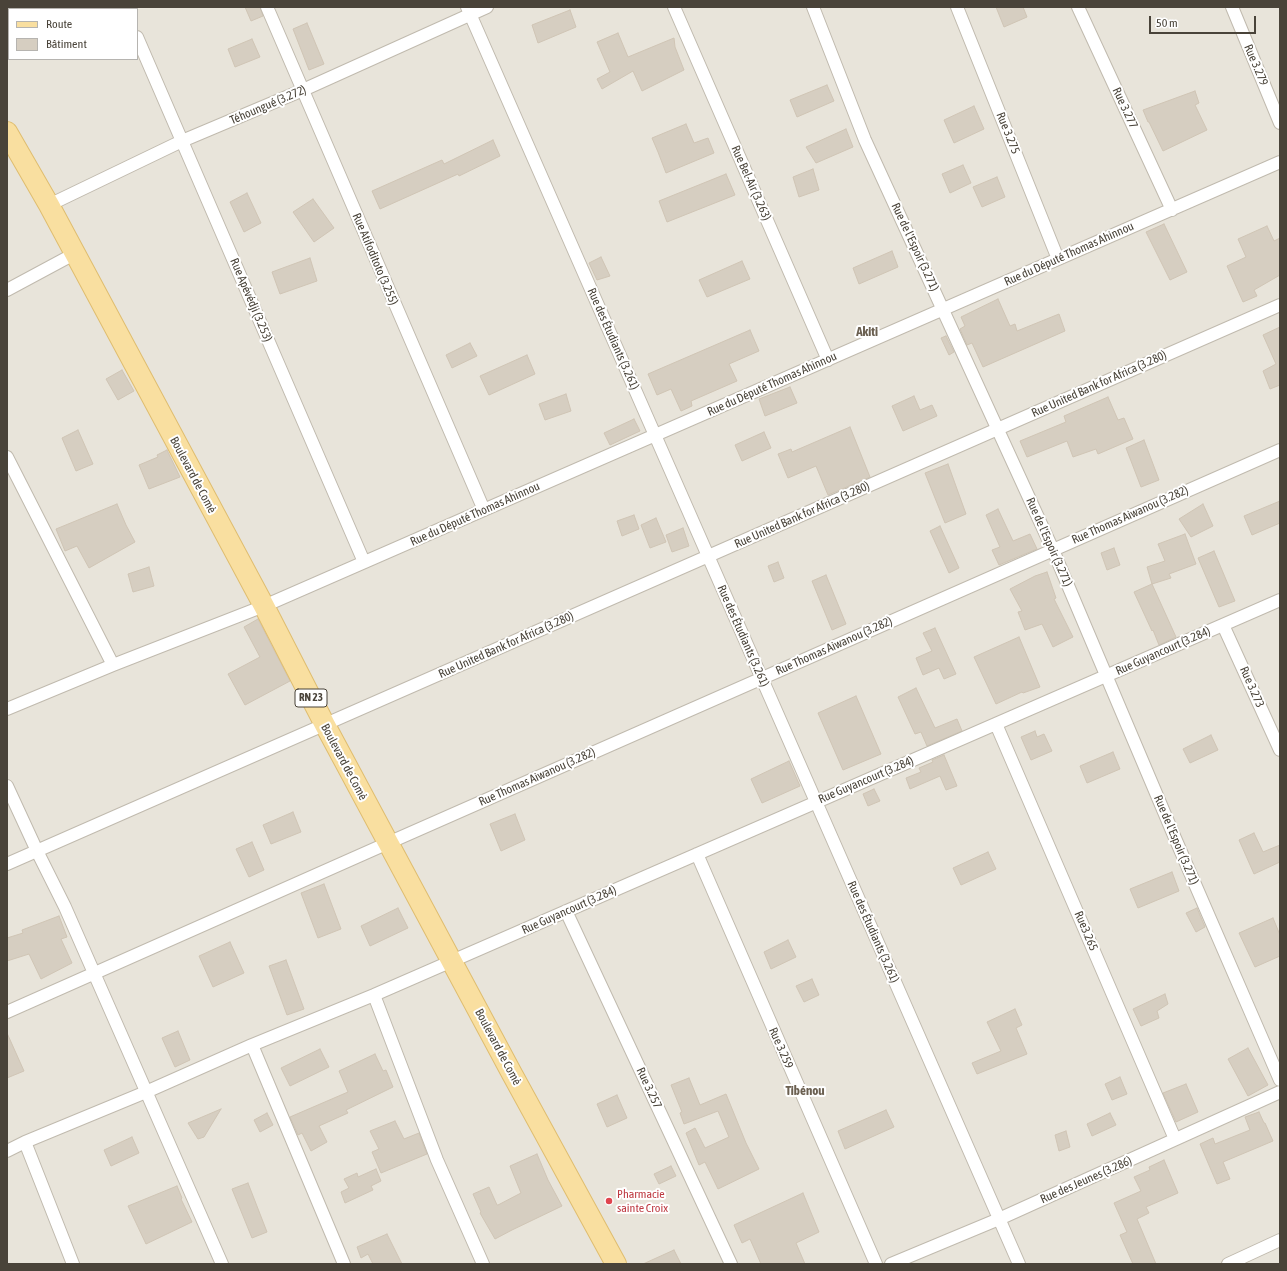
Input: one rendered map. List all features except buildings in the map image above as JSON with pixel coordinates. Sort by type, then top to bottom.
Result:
[{"type":"main road","name":"Boulevard de Comè","points":[[7,132],[49,205],[264,606],[325,725],[451,961],[616,1264]]},
{"type":"street","name":"Rue Atifoditoto (3.255)","points":[[267,7],[484,510]]},
{"type":"street","name":"Téhoungué (3.272)","points":[[49,205],[182,141],[302,90],[469,11],[487,7]]},
{"type":"street","name":"Rue Bel-Air (3.263)","points":[[674,7],[828,360]]},
{"type":"street","name":"Rue de l'Espoir (3.271)","points":[[813,7],[865,140],[944,309],[1053,550],[1181,852],[1280,1080]]},
{"type":"street","name":"Rue 3.275","points":[[957,7],[1058,259]]},
{"type":"street","name":"Rue 3.277","points":[[1078,7],[1172,210]]},
{"type":"street","name":"Rue 3.279","points":[[1232,7],[1280,123]]},
{"type":"street","name":"Rue des Étudiants (3.261)","points":[[469,11],[1019,1264]]},
{"type":"street","name":"Rue Apévédji (3.253)","points":[[138,39],[364,562]]},
{"type":"street","name":"Rue du Député Thomas Ahinnou","points":[[7,709],[113,665],[264,606],[1280,162]]},
{"type":"street","points":[[7,290],[74,254]]},
{"type":"street","name":"Rue United Bank for Africa (3.280)","points":[[7,864],[1280,305]]},
{"type":"street","name":"Rue Thomas Aiwanou (3.282)","points":[[7,1012],[388,842],[1280,450]]},
{"type":"street","points":[[7,457],[113,665]]},
{"type":"street","name":"Rue Guyancourt (3.284)","points":[[7,1151],[252,1045],[374,996],[451,961],[1280,600]]},
{"type":"street","name":"Rue 3.273","points":[[1223,625],[1280,750]]},
{"type":"street","name":"Rue3.265","points":[[996,724],[1175,1139]]},
{"type":"street","points":[[7,786],[65,907],[222,1264]]},
{"type":"street","name":"Rue 3.259","points":[[697,854],[876,1264]]},
{"type":"street","name":"Rue 3.257","points":[[566,911],[731,1264]]},
{"type":"street","points":[[374,996],[437,1160],[483,1264]]},
{"type":"street","points":[[252,1045],[344,1264]]},
{"type":"street","name":"Rue des Jeunes (3.286)","points":[[891,1264],[999,1219],[1280,1092]]},
{"type":"street","points":[[25,1142],[73,1264]]},
{"type":"street","points":[[1228,1264],[1280,1240]]},
{"type":"shaded area","points":[[7,7],[1280,7],[1280,1264],[7,1264]]},
{"type":"place","name":"Pharmacie sainte Croix","points":[[609,1201]]},
{"type":"district","name":"Akiti","points":[[867,332]]},
{"type":"district","name":"Tibénou","points":[[805,1091]]}]
